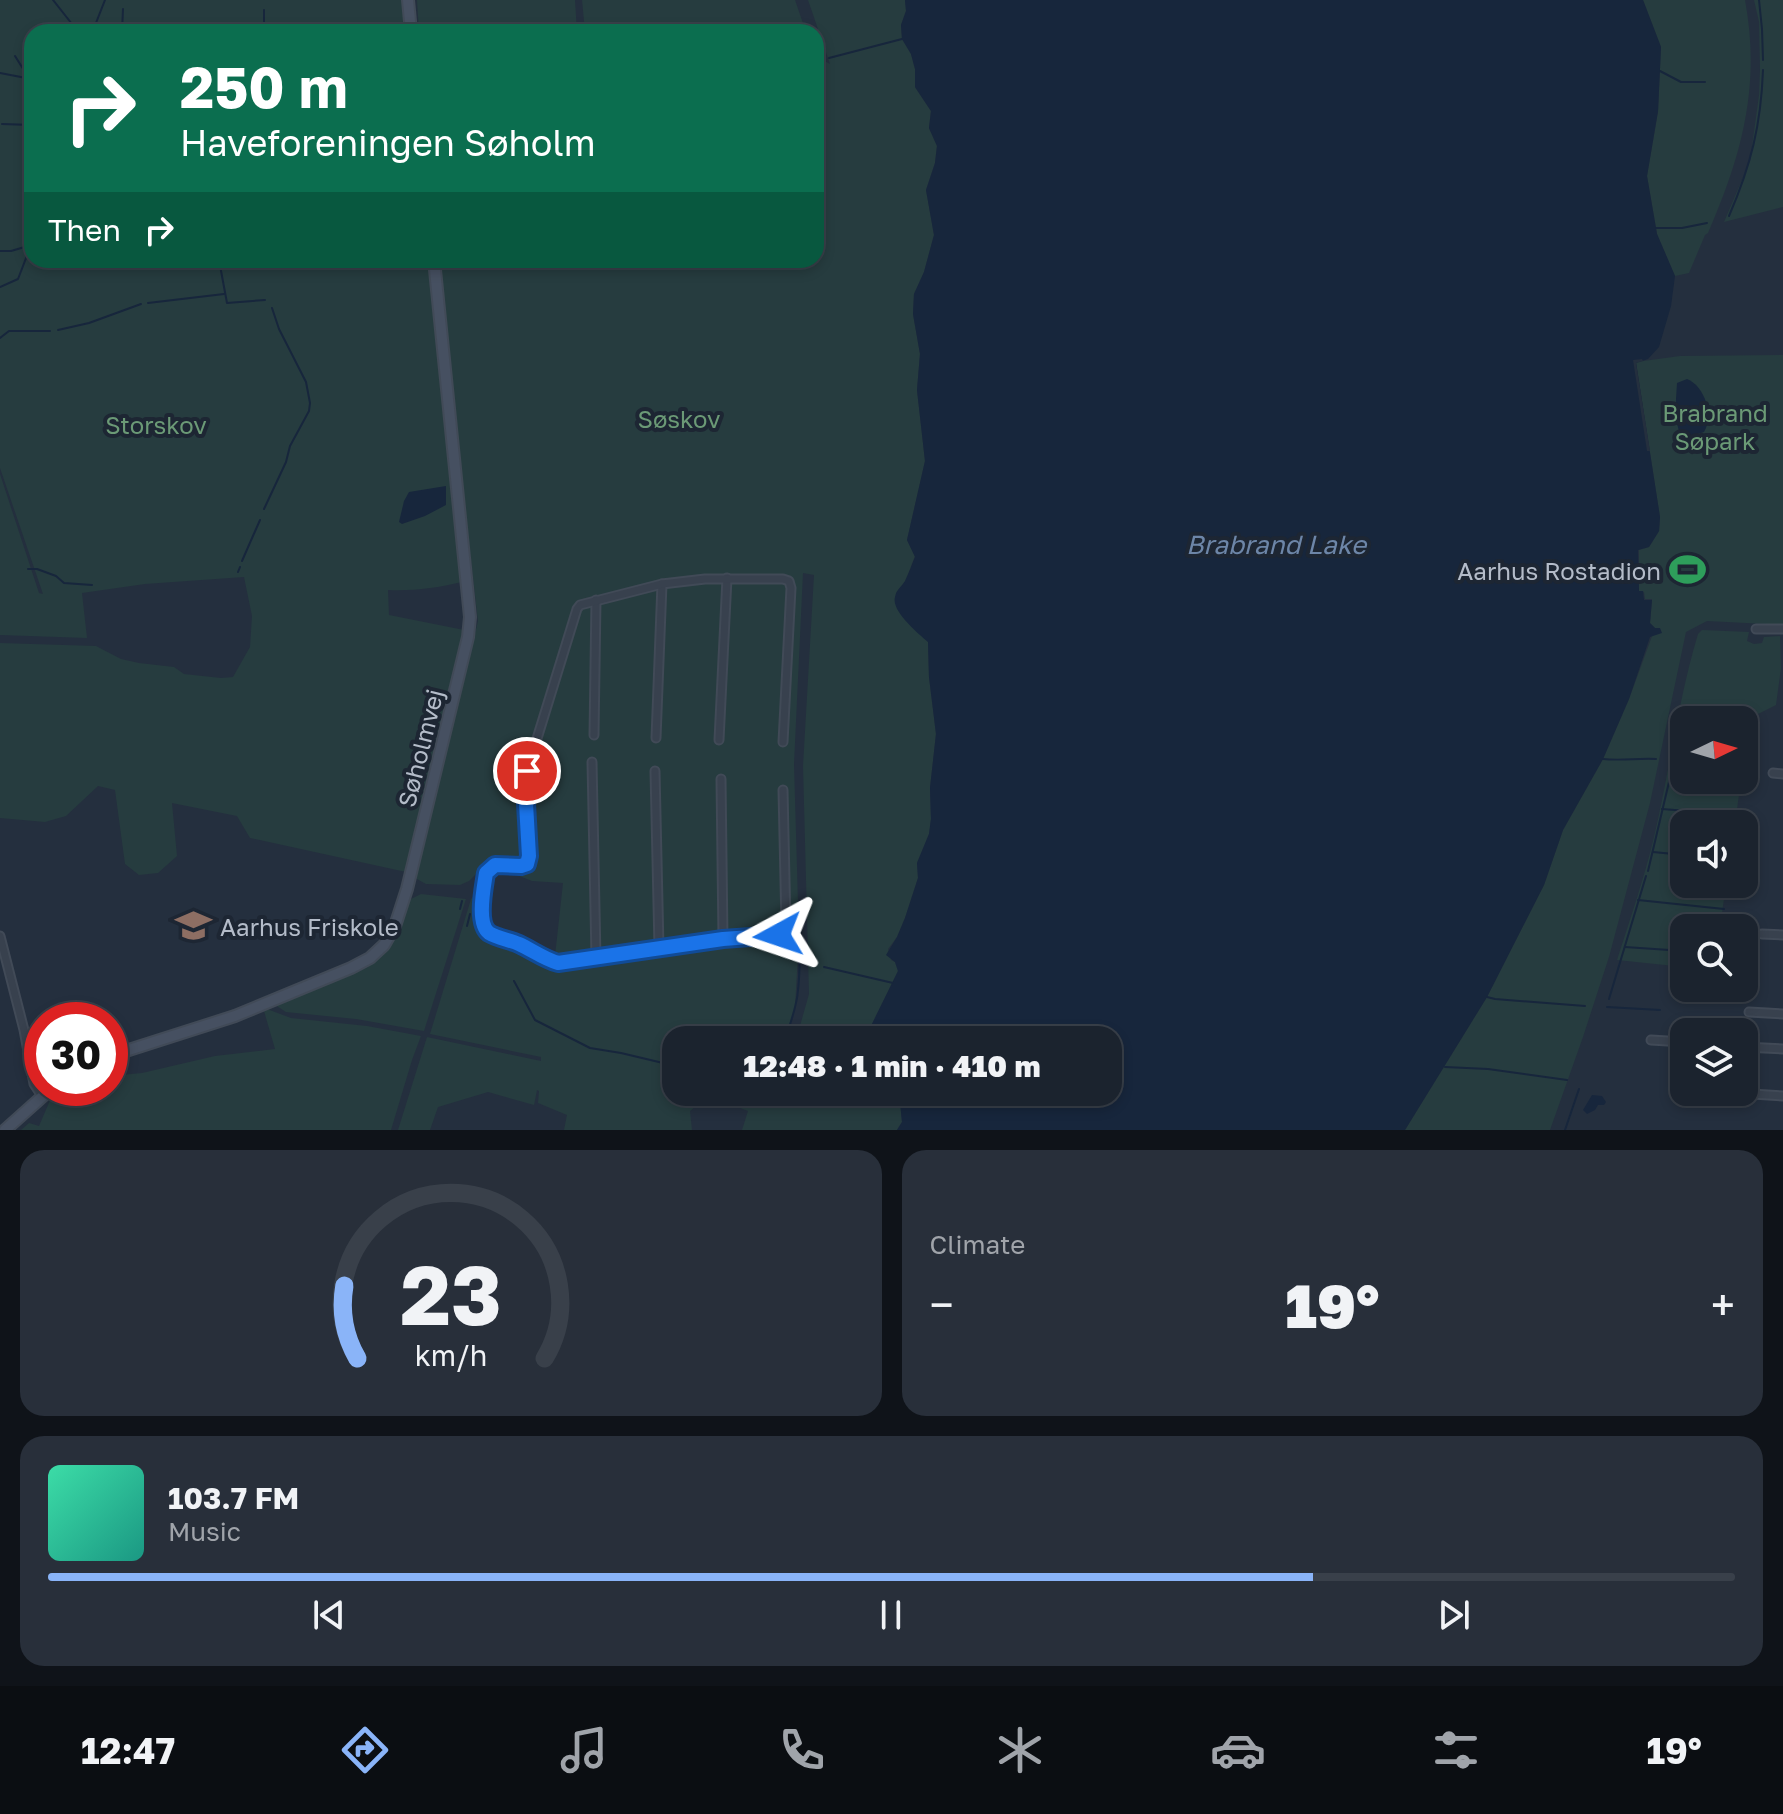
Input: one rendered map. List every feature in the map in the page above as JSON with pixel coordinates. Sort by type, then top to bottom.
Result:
[{"type":"street","points":[[408,0],[410,24]]},
{"type":"street","name":"Søholmvej","points":[[128,1050],[235,1016],[351,968],[370,958],[384,945],[395,926],[468,637],[470,617],[435,268]]},
{"type":"street","points":[[719,740],[727,578]]},
{"type":"street","points":[[783,742],[789,581],[727,578],[662,584],[580,605],[527,771],[527,864],[502,864],[489,868],[482,924],[488,933],[558,963],[723,939],[778,935],[784,932],[786,926],[783,790]]},
{"type":"street","points":[[656,738],[662,584]]},
{"type":"street","points":[[594,735],[596,600]]},
{"type":"street","points":[[1756,629],[1783,629]]},
{"type":"street","points":[[592,762],[596,958]]},
{"type":"street","points":[[655,771],[659,948]]},
{"type":"street","points":[[1773,773],[1783,774]]},
{"type":"street","points":[[721,779],[723,939]]},
{"type":"street","points":[[1762,934],[1783,935]]},
{"type":"street","points":[[0,936],[24,1030]]},
{"type":"street","points":[[1749,1012],[1783,1014]]},
{"type":"street","points":[[1651,1040],[1670,1041]]},
{"type":"street","points":[[1758,1048],[1783,1049]]},
{"type":"street","points":[[1758,1094],[1783,1096]]},
{"type":"street","points":[[5,1130],[31,1106]]},
{"type":"green space","name":"Storskov","points":[[0,0],[404,0],[406,24],[24,24],[24,268],[430,268],[462,582],[425,589],[388,590],[389,615],[464,630],[406,872],[250,838],[237,816],[172,803],[177,856],[158,873],[139,875],[125,864],[115,790],[98,786],[66,816],[45,822],[0,818],[0,643],[96,646],[121,659],[174,667],[184,674],[233,677],[250,647],[252,616],[244,577],[145,584],[82,593],[87,638],[0,635],[0,474],[39,593],[43,594],[0,468]]},
{"type":"green space","points":[[417,0],[575,0],[576,24],[418,24]]},
{"type":"green space","points":[[582,0],[795,0],[803,24],[584,24]]},
{"type":"green space","name":"Søskov","points":[[808,0],[905,0],[902,39],[911,54],[915,87],[931,111],[929,128],[937,146],[926,190],[934,235],[924,272],[914,294],[913,314],[920,354],[917,390],[925,461],[907,540],[915,556],[905,582],[896,593],[897,609],[928,642],[936,734],[929,834],[917,863],[918,878],[905,918],[888,949],[898,971],[871,1026],[800,1026],[809,994],[803,766],[814,575],[803,573],[794,764],[799,937],[795,1007],[790,1026],[662,1026],[662,1106],[696,1106],[690,1111],[692,1130],[564,1130],[567,1115],[538,1103],[537,1090],[534,1105],[488,1092],[438,1107],[430,1130],[398,1130],[427,1037],[541,1061],[541,1057],[430,1034],[471,899],[478,900],[480,925],[484,933],[554,965],[563,883],[532,881],[487,863],[469,881],[460,885],[426,884],[415,878],[478,621],[440,268],[824,268],[824,61],[830,64],[824,47],[824,24],[816,24]]},
{"type":"green space","points":[[1643,0],[1745,0],[1749,31],[1749,91],[1739,147],[1720,204],[1689,273],[1675,276],[1657,234],[1647,176],[1658,112],[1661,47]]},
{"type":"green space","points":[[1754,0],[1783,0],[1783,207],[1724,222],[1750,161],[1759,95],[1759,22]]},
{"type":"green space","name":"Brabrand Søpark","points":[[1783,355],[1783,625],[1707,621],[1686,632],[1650,803],[1609,957],[1550,1130],[1405,1130],[1487,997],[1544,885],[1563,830],[1603,759],[1655,628],[1650,623],[1652,599],[1645,599],[1644,592],[1639,591],[1639,550],[1649,547],[1659,531],[1660,517],[1636,362],[1680,356]]},
{"type":"green space","points":[[1702,630],[1749,632],[1747,641],[1754,644],[1762,643],[1764,637],[1780,636],[1781,668],[1776,705],[1758,714],[1758,706],[1681,706],[1698,634]]},
{"type":"green space","points":[[1670,760],[1670,794],[1739,794],[1737,810],[1670,810],[1670,898],[1724,898],[1722,914],[1670,914],[1670,966],[1617,960],[1637,899]]},
{"type":"green space","points":[[421,894],[466,899],[424,1031],[356,1019],[286,1012],[277,1006],[368,967],[397,934],[409,900]]},
{"type":"green space","points":[[267,1009],[291,1018],[367,1026],[421,1036],[391,1130],[21,1130],[29,1123],[39,1126],[48,1106],[128,1106],[128,1074],[215,1056],[275,1049],[264,1011]]},
{"type":"green space","points":[[735,1106],[900,1106],[902,1122],[897,1130],[742,1130],[748,1111]]},
{"type":"water","name":"Brabrand Lake","points":[[905,0],[1643,0],[1661,47],[1658,111],[1647,176],[1657,234],[1675,276],[1671,306],[1659,347],[1648,359],[1636,363],[1660,517],[1659,531],[1649,547],[1638,550],[1639,591],[1643,591],[1644,600],[1652,600],[1650,623],[1660,628],[1662,633],[1650,637],[1629,699],[1603,759],[1563,830],[1544,885],[1487,997],[1405,1130],[897,1130],[902,1122],[900,1106],[1122,1106],[1122,1026],[871,1026],[898,971],[895,962],[886,955],[905,918],[918,878],[917,863],[929,834],[936,734],[928,642],[906,621],[895,603],[897,592],[915,557],[907,540],[925,461],[917,390],[920,354],[913,314],[914,294],[924,272],[934,235],[926,190],[937,146],[929,128],[931,111],[915,87],[911,54],[902,39],[901,25],[906,11]]},
{"type":"water","points":[[1687,379],[1703,395],[1708,418],[1704,432],[1687,437],[1679,431],[1675,416],[1677,383]]},
{"type":"water","points":[[446,486],[446,505],[425,516],[402,524],[399,522],[409,492]]},
{"type":"water","points":[[1592,1095],[1602,1096],[1606,1102],[1587,1114],[1583,1110]]},
{"type":"pier","points":[[1642,359],[1636,363],[1650,451],[1647,451],[1633,360]]},
{"type":"waterway","points":[[53,0],[72,24]]},
{"type":"waterway","points":[[96,24],[105,0]]},
{"type":"waterway","points":[[1759,0],[1763,60]]},
{"type":"waterway","points":[[122,24],[123,9]]},
{"type":"waterway","points":[[264,10],[264,24]]},
{"type":"waterway","points":[[829,58],[902,39]]},
{"type":"waterway","points":[[15,56],[24,70]]},
{"type":"waterway","points":[[1729,216],[1754,144],[1763,70]]},
{"type":"waterway","points":[[1660,71],[1681,82],[1705,82]]},
{"type":"waterway","points":[[0,73],[24,78]]},
{"type":"waterway","points":[[2,124],[24,125]]},
{"type":"waterway","points":[[1656,228],[1682,228],[1707,223]]},
{"type":"waterway","points":[[0,251],[24,247]]},
{"type":"waterway","points":[[0,287],[18,279],[24,263]]},
{"type":"waterway","points":[[220,268],[227,303],[265,300]]},
{"type":"waterway","points":[[148,303],[224,294]]},
{"type":"waterway","points":[[58,330],[89,323],[141,304]]},
{"type":"waterway","points":[[264,509],[310,403],[306,382],[279,329],[272,308]]},
{"type":"waterway","points":[[0,338],[9,331],[50,331]]},
{"type":"waterway","points":[[242,561],[260,520]]},
{"type":"waterway","points":[[238,572],[240,567]]},
{"type":"waterway","points":[[28,569],[56,576],[64,583],[92,585]]},
{"type":"waterway","points":[[1603,759],[1656,759]]},
{"type":"waterway","points":[[1648,871],[1670,778]]},
{"type":"waterway","points":[[1662,809],[1675,810]]},
{"type":"waterway","points":[[1653,852],[1670,854]]},
{"type":"waterway","points":[[1609,999],[1646,876]]},
{"type":"waterway","points":[[1638,900],[1724,909]]},
{"type":"waterway","points":[[460,909],[462,901]]},
{"type":"waterway","points":[[467,926],[470,914]]},
{"type":"waterway","points":[[790,1026],[797,996],[801,944]]},
{"type":"waterway","points":[[1625,947],[1670,950]]},
{"type":"waterway","points":[[824,967],[893,983]]},
{"type":"waterway","points":[[514,981],[535,1020],[590,1048],[662,1063]]},
{"type":"waterway","points":[[1487,997],[1585,1006]]},
{"type":"waterway","points":[[1607,1007],[1660,1010]]},
{"type":"waterway","points":[[1445,1067],[1488,1069],[1567,1080]]},
{"type":"waterway","points":[[1565,1130],[1579,1089]]},
{"type":"place","name":"Aarhus Rostadion","points":[[1687,570]]},
{"type":"place","name":"Aarhus Friskole","points":[[194,926]]},
{"type":"route","points":[[527,771],[529,856],[527,864],[495,865],[486,873],[482,924],[488,933],[558,963],[723,939],[778,935]]}]
